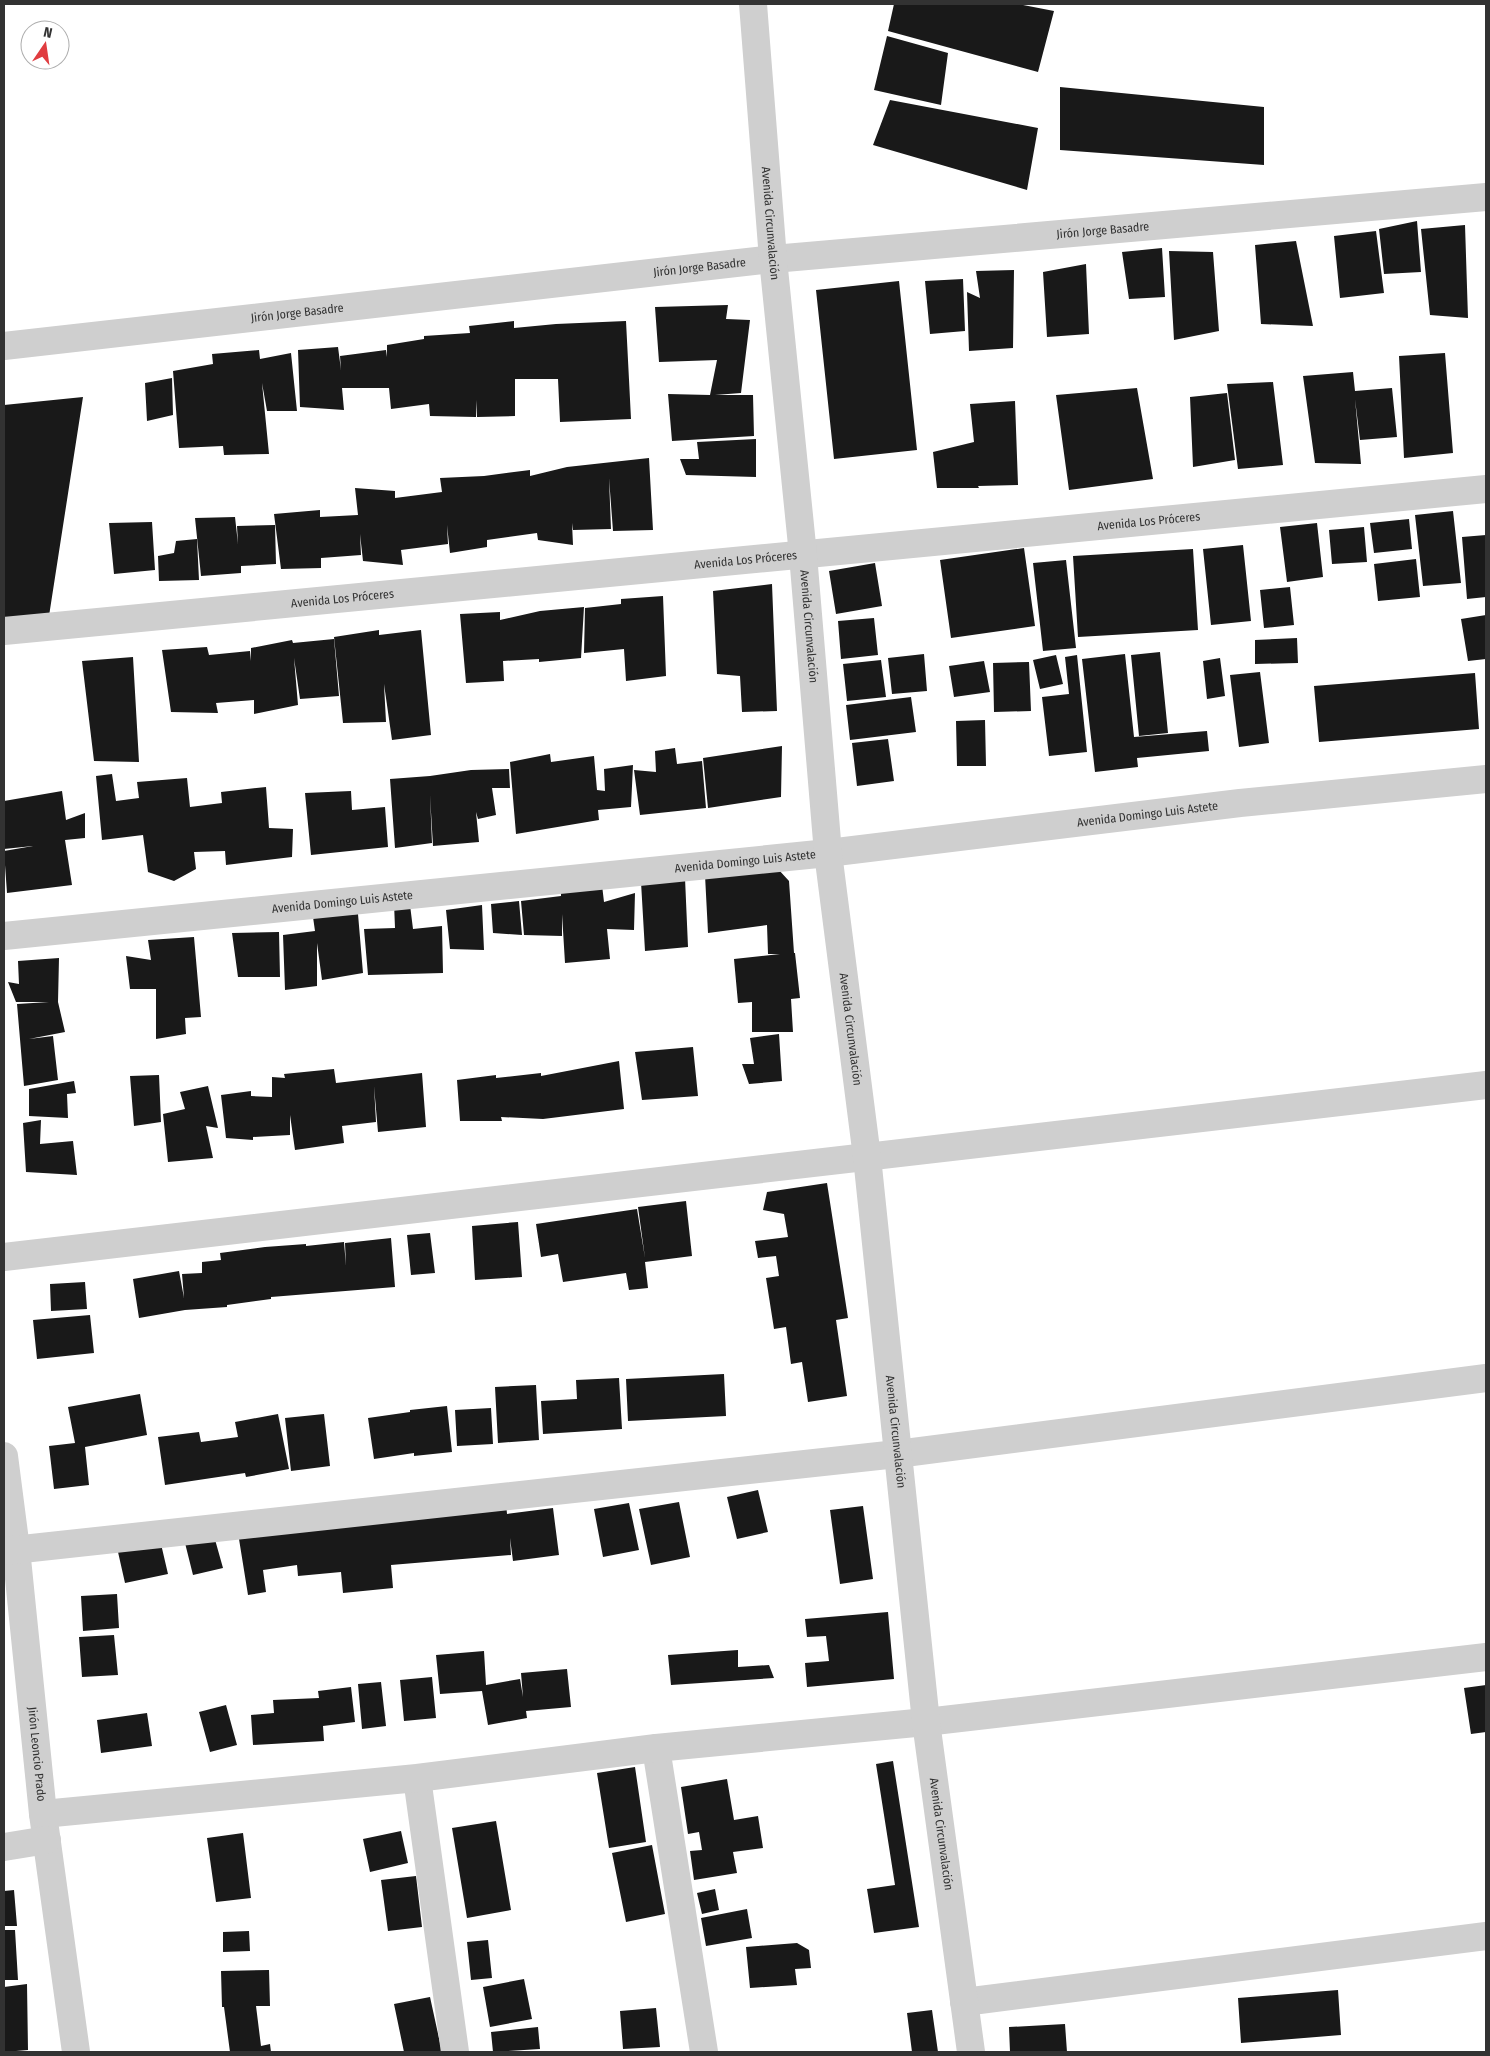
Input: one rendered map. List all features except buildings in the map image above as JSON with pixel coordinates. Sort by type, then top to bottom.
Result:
[{"type":"street","name":"Avenida Circunvalación","points":[[753,4],[773,259],[803,556],[828,853],[867,1157],[926,1722],[971,2052]]},
{"type":"street","name":"Jirón Jorge Basadre","points":[[4,346],[773,259],[1486,197]]},
{"type":"street","name":"Avenida Los Próceres","points":[[4,631],[803,556],[1486,488]]},
{"type":"street","name":"Avenida Domingo Luis Astete","points":[[4,936],[828,853],[1240,803],[1486,779]]},
{"type":"street","points":[[4,1257],[1486,1085]]},
{"type":"street","points":[[10,1550],[897,1454],[1486,1378]]},
{"type":"street","name":"Jirón Leoncio Prado","points":[[4,1456],[10,1550],[76,2052]]},
{"type":"street","points":[[4,1847],[45,1827],[417,1778],[656,1748],[926,1722],[1486,1657]]},
{"type":"street","points":[[656,1748],[704,2052]]},
{"type":"street","points":[[417,1778],[455,2052]]},
{"type":"street","points":[[964,2002],[1486,1936]]}]
